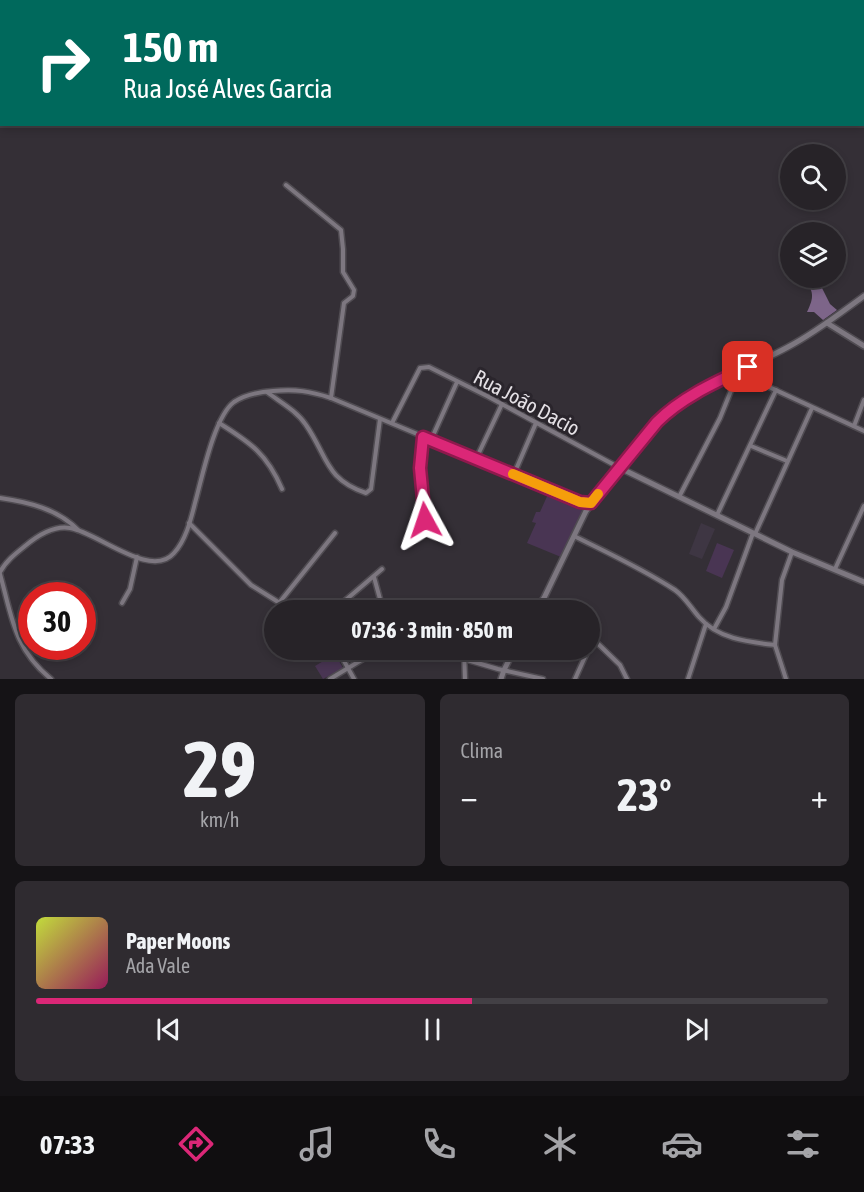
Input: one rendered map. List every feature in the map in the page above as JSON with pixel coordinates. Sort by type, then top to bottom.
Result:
[{"type":"street","points":[[286,185],[341,230],[344,249],[343,272],[354,290],[353,296],[344,303],[331,398]]},
{"type":"street","points":[[542,600],[585,511],[669,411],[688,398],[790,346],[864,296]]},
{"type":"street","points":[[827,323],[864,346]]},
{"type":"street","name":"Rua João Dacio","points":[[392,423],[420,368],[429,366],[620,468]]},
{"type":"street","points":[[748,367],[752,378],[864,431]]},
{"type":"street","points":[[679,497],[720,418],[740,371]]},
{"type":"street","points":[[431,440],[457,382]]},
{"type":"street","points":[[0,498],[20,501],[56,513],[79,531],[119,551],[159,562],[166,560],[176,551],[189,523],[219,423],[227,409],[234,402],[251,394],[300,390],[331,398],[580,502],[591,503]]},
{"type":"street","points":[[717,515],[776,390]]},
{"type":"street","points":[[267,392],[302,420],[335,476],[346,485],[366,493],[371,489],[380,419]]},
{"type":"street","points":[[854,426],[864,400]]},
{"type":"street","points":[[476,459],[502,404]]},
{"type":"street","points":[[714,629],[726,607],[754,533],[812,408]]},
{"type":"street","points":[[219,423],[250,444],[268,462],[282,489]]},
{"type":"street","points":[[514,474],[536,423]]},
{"type":"street","points":[[423,437],[420,468],[425,520]]},
{"type":"street","points":[[751,446],[787,461]]},
{"type":"street","points":[[620,468],[792,552],[864,582]]},
{"type":"street","points":[[580,502],[585,511]]},
{"type":"street","points":[[835,569],[864,506]]},
{"type":"street","points":[[189,523],[251,585],[274,600]]},
{"type":"street","points":[[51,679],[34,663],[20,641],[11,619],[0,573],[12,557],[40,535],[61,528],[79,531]]},
{"type":"street","points":[[281,600],[335,533]]},
{"type":"street","points":[[574,536],[636,567],[676,591],[706,624],[714,629],[731,637],[775,645]]},
{"type":"street","points":[[786,679],[775,645],[782,580],[792,552]]},
{"type":"street","points":[[122,603],[130,589],[137,557]]},
{"type":"street","points":[[346,600],[382,568]]},
{"type":"street","points":[[374,576],[380,600]]},
{"type":"street","points":[[689,679],[706,624]]},
{"type":"street","points":[[600,646],[620,665],[627,679]]},
{"type":"street","points":[[344,660],[354,679]]},
{"type":"street","points":[[330,679],[360,660]]},
{"type":"street","points":[[463,660],[465,679]]},
{"type":"street","points":[[470,660],[543,679]]},
{"type":"street","points":[[501,679],[509,660]]},
{"type":"street","points":[[575,679],[584,660]]},
{"type":"shaded area","points":[[810,288],[822,288],[830,304],[837,310],[823,320],[814,312],[807,312],[812,294]]},
{"type":"shaded area","points":[[549,492],[583,509],[561,557],[527,543],[536,523],[532,522],[536,512],[540,512]]},
{"type":"shaded area","points":[[701,523],[715,529],[702,559],[689,554]]},
{"type":"shaded area","points":[[717,543],[734,550],[722,578],[706,571]]},
{"type":"shaded area","points":[[325,660],[338,660],[343,668],[323,679],[315,666]]},
{"type":"slow traffic","points":[[513,474],[580,502],[591,503],[598,494]]},
{"type":"route","points":[[425,520],[420,468],[423,437],[580,502],[591,503],[657,422],[669,411],[688,398],[748,367]]}]
